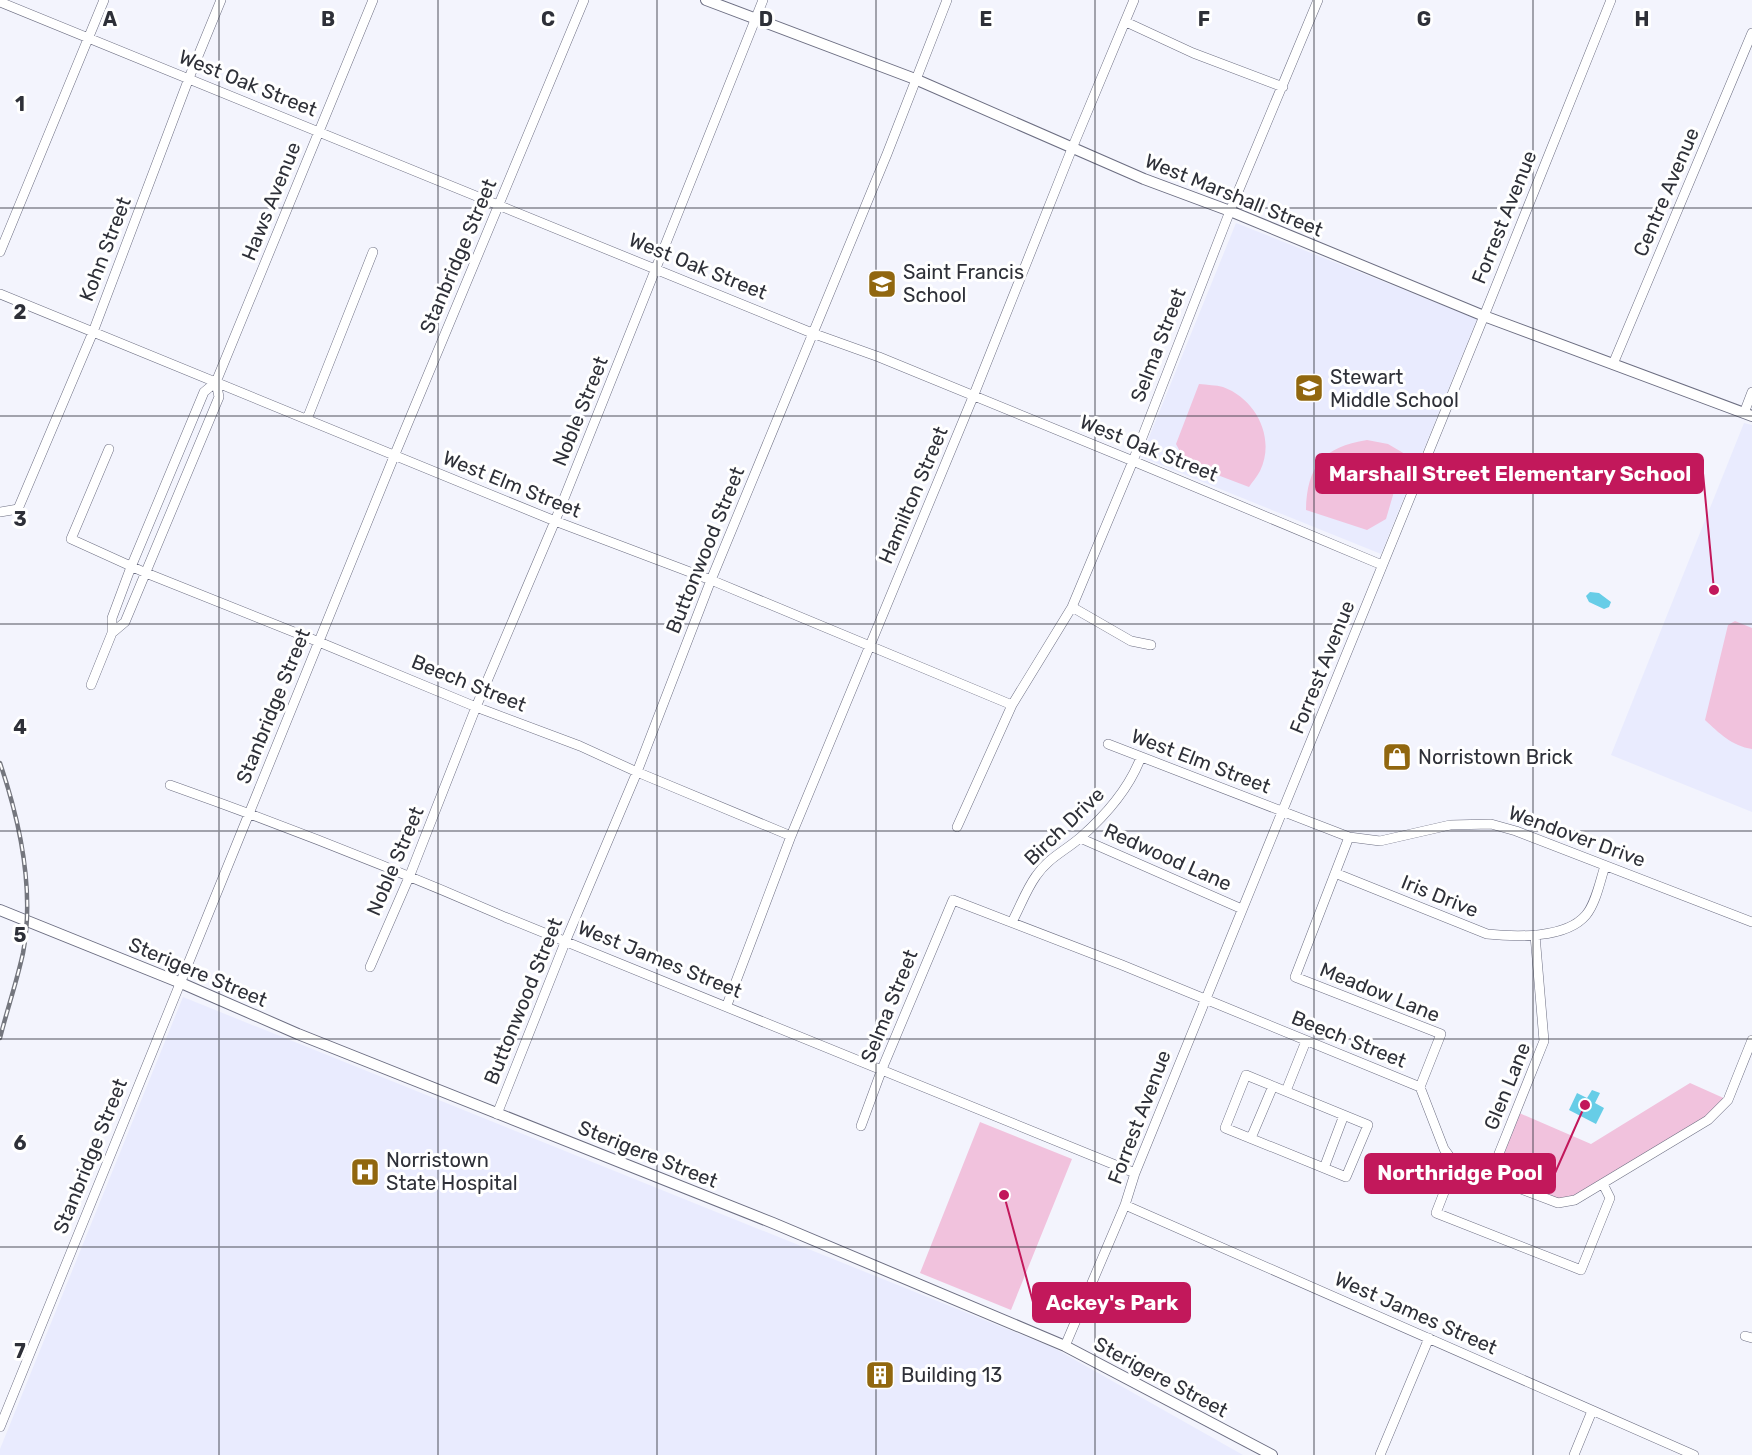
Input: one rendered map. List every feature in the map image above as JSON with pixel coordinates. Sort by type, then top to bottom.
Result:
[{"type":"street","points":[[0,252],[104,0]]},
{"type":"street","name":"Kohn Street","points":[[0,512],[18,509],[93,332],[221,0]]},
{"type":"street","name":"Haws Avenue","points":[[91,685],[112,633],[112,618],[172,467],[204,392],[216,382],[373,0]]},
{"type":"street","name":"Stanbridge Street","points":[[0,1426],[394,454],[584,0]]},
{"type":"street","name":"West Marshall Street","points":[[706,0],[915,79],[1073,146],[1144,179],[1230,211],[1484,316],[1748,414]]},
{"type":"street","name":"Noble Street","points":[[370,967],[555,521],[763,0]]},
{"type":"street","name":"Buttonwood Street","points":[[497,1114],[566,940],[637,772],[711,580],[887,154],[947,0]]},
{"type":"street","name":"Hamilton Street","points":[[727,1005],[792,836],[1134,0]]},
{"type":"street","name":"Selma Street","points":[[957,827],[1012,705],[1072,607],[1133,460],[1230,211],[1318,0]]},
{"type":"street","name":"Forrest Avenue","points":[[1065,1347],[1125,1205],[1134,1173],[1611,0]]},
{"type":"street","name":"West Oak Street","points":[[0,2],[812,333],[879,357],[1133,460],[1382,565]]},
{"type":"street","points":[[1126,22],[1193,53],[1283,87]]},
{"type":"street","name":"Centre Avenue","points":[[1613,364],[1752,33]]},
{"type":"street","points":[[307,419],[373,252]]},
{"type":"street","name":"West Elm Street","points":[[0,294],[555,521],[711,580],[1012,705]]},
{"type":"street","name":"Haws Avenue","points":[[112,633],[125,622],[219,397],[216,382]]},
{"type":"street","points":[[1748,414],[1752,392]]},
{"type":"street","name":"Beech Street","points":[[109,449],[71,539],[131,567],[476,708],[580,746],[792,836]]},
{"type":"street","points":[[172,467],[187,473]]},
{"type":"street","points":[[1072,607],[1131,641],[1151,645]]},
{"type":"street","name":"West Elm Street","points":[[1108,744],[1281,812]]},
{"type":"street","name":"Birch Drive","points":[[1012,922],[1036,876],[1056,854],[1080,838],[1121,796],[1134,776],[1142,757]]},
{"type":"street","name":"West James Street","points":[[170,786],[249,813],[410,875],[1134,1173]]},
{"type":"street","name":"Wendover Drive","points":[[1281,812],[1349,837],[1380,841],[1450,825],[1491,825],[1516,831],[1752,922]]},
{"type":"street","name":"Meadow Lane","points":[[1349,837],[1295,977],[1441,1034],[1420,1087]]},
{"type":"street","name":"Redwood Lane","points":[[1080,838],[1242,909]]},
{"type":"street","name":"Iris Drive","points":[[1335,873],[1487,934],[1511,936],[1554,933],[1586,915],[1605,866]]},
{"type":"street","name":"Selma Street","points":[[861,1126],[882,1069],[953,900]]},
{"type":"street","name":"Beech Street","points":[[953,900],[1420,1087],[1444,1149],[1455,1164]]},
{"type":"street","name":"Sterigere Street","points":[[0,910],[181,983],[298,1034],[773,1223],[1065,1347],[1272,1455]]},
{"type":"street","name":"Glen Lane","points":[[1490,1176],[1544,1041],[1535,935]]},
{"type":"street","points":[[1603,1184],[1610,1198],[1581,1270],[1436,1213],[1455,1164],[1558,1203],[1575,1200],[1708,1120],[1728,1100],[1752,1040]]},
{"type":"street","points":[[1286,1091],[1306,1041]]},
{"type":"street","points":[[1246,1075],[1273,1086],[1368,1125],[1346,1177],[1225,1128],[1246,1075]]},
{"type":"street","points":[[1251,1138],[1273,1086]]},
{"type":"street","points":[[1324,1168],[1344,1115]]},
{"type":"street","name":"West James Street","points":[[1125,1205],[1694,1455]]},
{"type":"street","points":[[1380,1455],[1429,1338]]},
{"type":"street","points":[[1574,1455],[1592,1411]]},
{"type":"shaded area","name":"Stewart Middle School","points":[[1236,223],[1477,319],[1381,554],[1141,457]]},
{"type":"shaded area","points":[[1199,384],[1220,386],[1235,393],[1245,401],[1260,421],[1266,446],[1264,458],[1260,471],[1249,487],[1186,463],[1176,444]]},
{"type":"shaded area","points":[[1744,423],[1752,425],[1752,812],[1611,755]]},
{"type":"shaded area","points":[[1367,440],[1388,444],[1405,454],[1386,519],[1367,530],[1306,510],[1310,481],[1320,461],[1339,448]]},
{"type":"shaded area","points":[[1735,621],[1752,628],[1752,749],[1732,742],[1705,720],[1728,625]]},
{"type":"shaded area","name":"Norristown State Hospital","points":[[183,997],[1054,1348],[1243,1455],[0,1455],[0,1449]]},
{"type":"shaded area","points":[[1690,1083],[1728,1100],[1708,1120],[1603,1184],[1558,1203],[1490,1176],[1517,1112],[1591,1144]]},
{"type":"shaded area","points":[[980,1122],[1072,1159],[1011,1310],[920,1273]]},
{"type":"water","points":[[1590,592],[1599,593],[1611,602],[1609,607],[1604,609],[1589,602],[1586,596]]},
{"type":"water","points":[[1592,1090],[1600,1093],[1595,1103],[1604,1108],[1596,1124],[1569,1110],[1577,1093],[1587,1098]]},
{"type":"railway","points":[[0,763],[14,809],[24,856],[27,905],[23,953],[0,1038]]},
{"type":"place","name":"Saint Francis School","points":[[882,284]]},
{"type":"place","name":"Stewart Middle School","points":[[1309,388]]},
{"type":"place","name":"Marshall Street Elementary School","points":[[1714,590]]},
{"type":"place","name":"Norristown Brick","points":[[1397,757]]},
{"type":"place","name":"Northridge Pool","points":[[1585,1105]]},
{"type":"place","name":"Norristown State Hospital","points":[[365,1172]]},
{"type":"place","name":"Ackey's Park","points":[[1004,1195]]},
{"type":"place","name":"Building 13","points":[[880,1375]]}]
